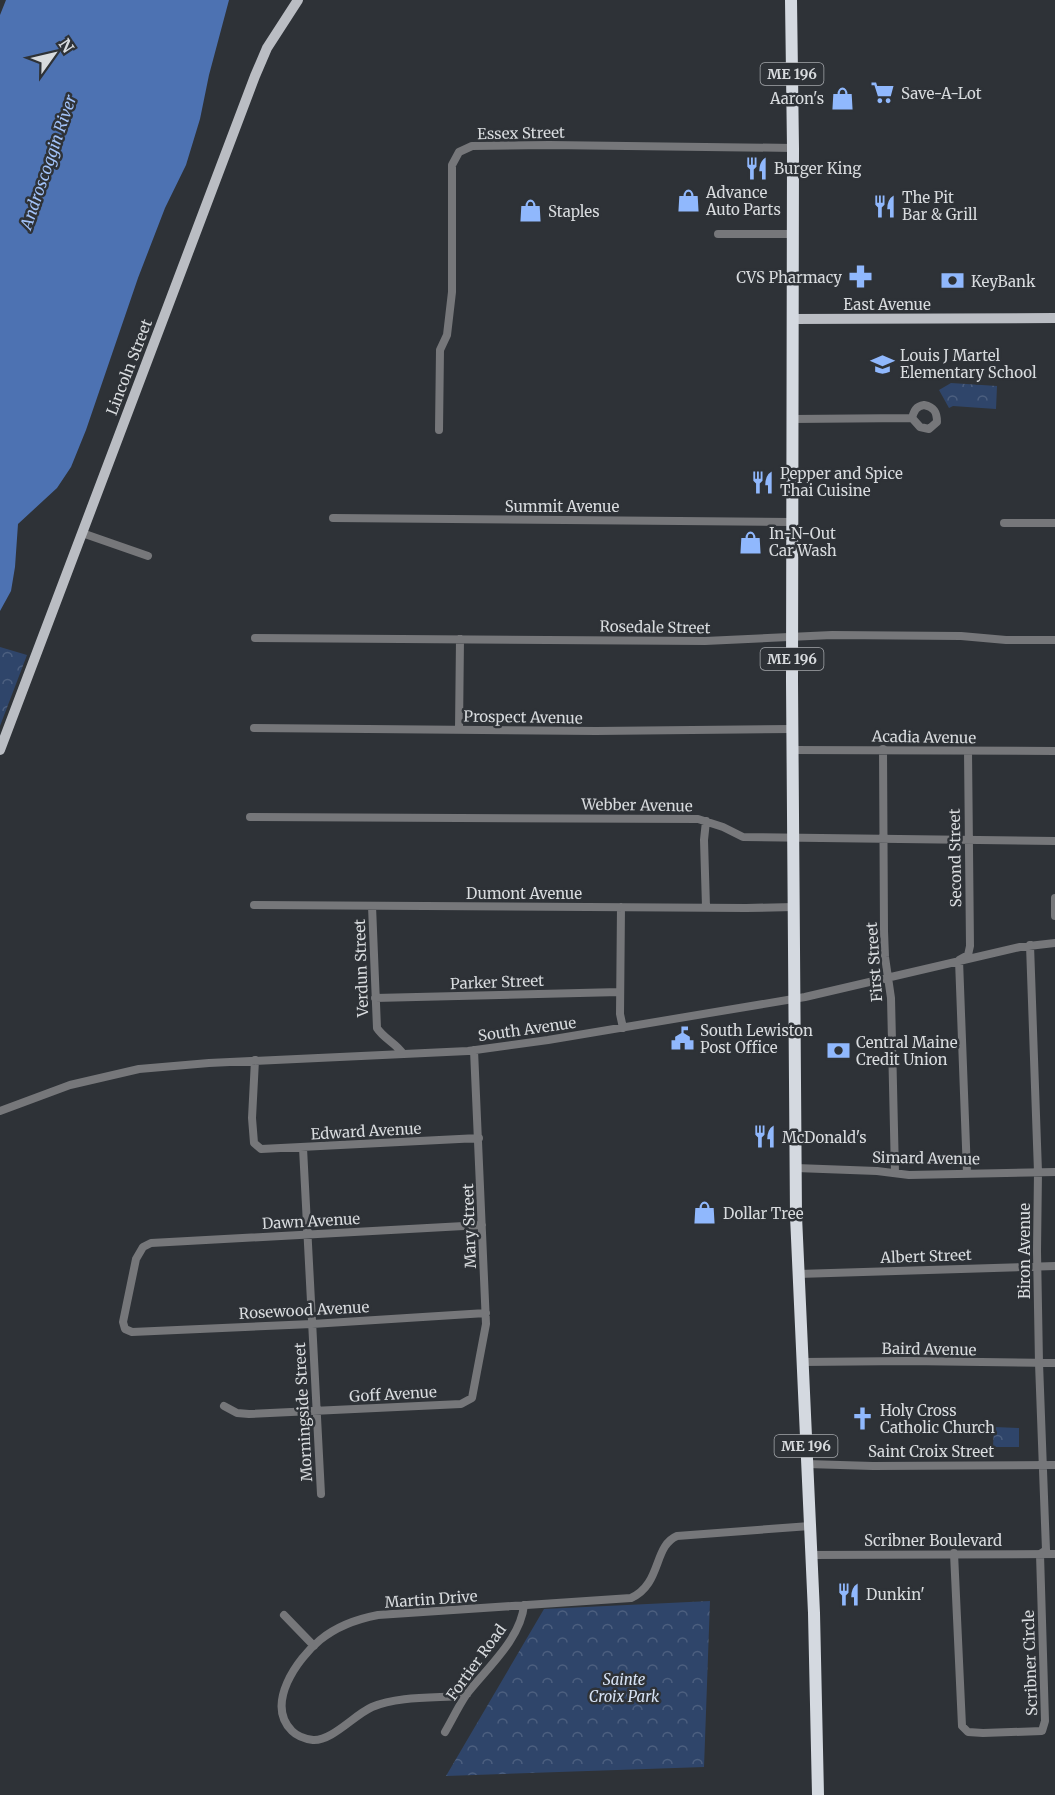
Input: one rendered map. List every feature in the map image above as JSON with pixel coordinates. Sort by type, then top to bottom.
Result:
[{"type":"highway","name":"ME 196","points":[[791,0],[793,148],[792,750],[796,1168],[818,1795]]},
{"type":"main road","name":"Lincoln Street","points":[[0,750],[255,76],[267,48],[298,0]]},
{"type":"main road","name":"East Avenue","points":[[792,319],[1055,318]]},
{"type":"street","name":"Essex Street","points":[[439,430],[440,350],[447,335],[452,292],[452,165],[459,152],[472,146],[549,145],[793,148]]},
{"type":"street","points":[[718,234],[793,234]]},
{"type":"street","points":[[792,419],[912,418]]},
{"type":"street","name":"Summit Avenue","points":[[333,518],[792,522]]},
{"type":"street","points":[[1004,524],[1055,523]]},
{"type":"street","points":[[82,533],[148,556]]},
{"type":"street","name":"Rosedale Street","points":[[255,638],[705,641],[832,635],[961,636],[1006,640],[1055,640]]},
{"type":"street","points":[[459,729],[460,639]]},
{"type":"street","name":"Prospect Avenue","points":[[254,728],[596,731],[792,729]]},
{"type":"street","name":"First Street","points":[[883,749],[885,957],[891,1009],[895,1173]]},
{"type":"street","name":"Acadia Avenue","points":[[792,750],[1055,752]]},
{"type":"street","name":"Second Street","points":[[959,960],[968,955],[970,946],[968,751]]},
{"type":"street","name":"Webber Avenue","points":[[250,818],[698,819],[723,827],[743,837],[1055,841]]},
{"type":"street","points":[[706,821],[704,840],[706,907]]},
{"type":"street","points":[[1055,898],[1055,916]]},
{"type":"street","name":"Dumont Avenue","points":[[254,905],[794,907]]},
{"type":"street","name":"Verdun Street","points":[[372,906],[377,1028],[382,1035],[398,1046],[403,1054]]},
{"type":"street","points":[[621,907],[620,992],[623,1028]]},
{"type":"street","name":"South Avenue","points":[[0,1111],[101,1076],[159,1066],[474,1050],[623,1028],[796,998],[959,960],[1055,941]]},
{"type":"street","name":"Biron Avenue","points":[[1030,945],[1038,1172],[1039,1363],[1046,1550],[1040,1554]]},
{"type":"street","points":[[959,960],[967,1173]]},
{"type":"street","name":"Parker Street","points":[[375,998],[620,992]]},
{"type":"street","name":"Mary Street","points":[[470,1400],[480,1365],[486,1313],[474,1050]]},
{"type":"street","name":"Edward Avenue","points":[[255,1060],[252,1129],[255,1146],[261,1149],[479,1138]]},
{"type":"street","name":"Morningside Street","points":[[303,1148],[321,1494]]},
{"type":"street","name":"Simard Avenue","points":[[796,1168],[909,1175],[1055,1172]]},
{"type":"street","name":"Dawn Avenue","points":[[125,1329],[123,1322],[136,1258],[143,1247],[151,1243],[482,1225]]},
{"type":"street","name":"Albert Street","points":[[798,1274],[1055,1266]]},
{"type":"street","name":"Rosewood Avenue","points":[[125,1329],[132,1332],[486,1313]]},
{"type":"street","name":"Baird Avenue","points":[[802,1362],[1055,1363]]},
{"type":"street","name":"Goff Avenue","points":[[224,1406],[237,1413],[249,1414],[461,1404],[470,1400]]},
{"type":"street","name":"Saint Croix Street","points":[[807,1464],[1055,1465]]},
{"type":"street","name":"Martin Drive","points":[[467,1694],[385,1703],[359,1714],[324,1738],[317,1740],[304,1738],[290,1728],[282,1709],[284,1692],[290,1676],[314,1646],[339,1628],[370,1617],[624,1599],[637,1595],[652,1579],[665,1547],[672,1538],[677,1536],[810,1526]]},
{"type":"street","name":"Scribner Circle","points":[[954,1553],[961,1719],[964,1730],[983,1733],[1037,1732],[1044,1728],[1040,1554]]},
{"type":"street","name":"Scribner Boulevard","points":[[811,1555],[1055,1554]]},
{"type":"street","name":"Fortier Road","points":[[445,1732],[467,1694],[483,1677],[521,1622],[524,1605]]},
{"type":"street","points":[[284,1615],[314,1646]]},
{"type":"green space","points":[[951,383],[997,386],[996,409],[953,406],[949,408],[939,390]]},
{"type":"green space","points":[[0,647],[27,655],[0,726]]},
{"type":"green space","points":[[994,1427],[1019,1428],[1019,1447],[993,1447]]},
{"type":"green space","name":"Sainte Croix Park","points":[[710,1601],[704,1767],[446,1776],[544,1609]]},
{"type":"water","name":"Androscoggin River","points":[[6,0],[229,0],[200,119],[186,165],[165,208],[138,278],[71,467],[57,488],[18,524],[11,591],[0,611],[0,15]]},
{"type":"place","name":"Save-A-Lot","points":[[883,93]]},
{"type":"place","name":"Aaron's","points":[[842,98]]},
{"type":"place","name":"Burger King","points":[[756,168]]},
{"type":"place","name":"Advance Auto Parts","points":[[688,201]]},
{"type":"place","name":"The Pit Bar & Grill","points":[[884,206]]},
{"type":"place","name":"Staples","points":[[530,211]]},
{"type":"place","name":"CVS Pharmacy","points":[[860,277]]},
{"type":"place","name":"KeyBank","points":[[953,281]]},
{"type":"place","name":"Louis J Martel Elementary School","points":[[882,364]]},
{"type":"place","name":"Pepper and Spice Thai Cuisine","points":[[762,482]]},
{"type":"place","name":"In-N-Out Car Wash","points":[[751,542]]},
{"type":"place","name":"South Lewiston Post Office","points":[[682,1039]]},
{"type":"place","name":"Central Maine Credit Union","points":[[838,1051]]},
{"type":"place","name":"McDonald's","points":[[764,1137]]},
{"type":"place","name":"Dollar Tree","points":[[705,1213]]},
{"type":"place","name":"Holy Cross Catholic Church","points":[[862,1419]]},
{"type":"place","name":"Dunkin'","points":[[848,1594]]}]
